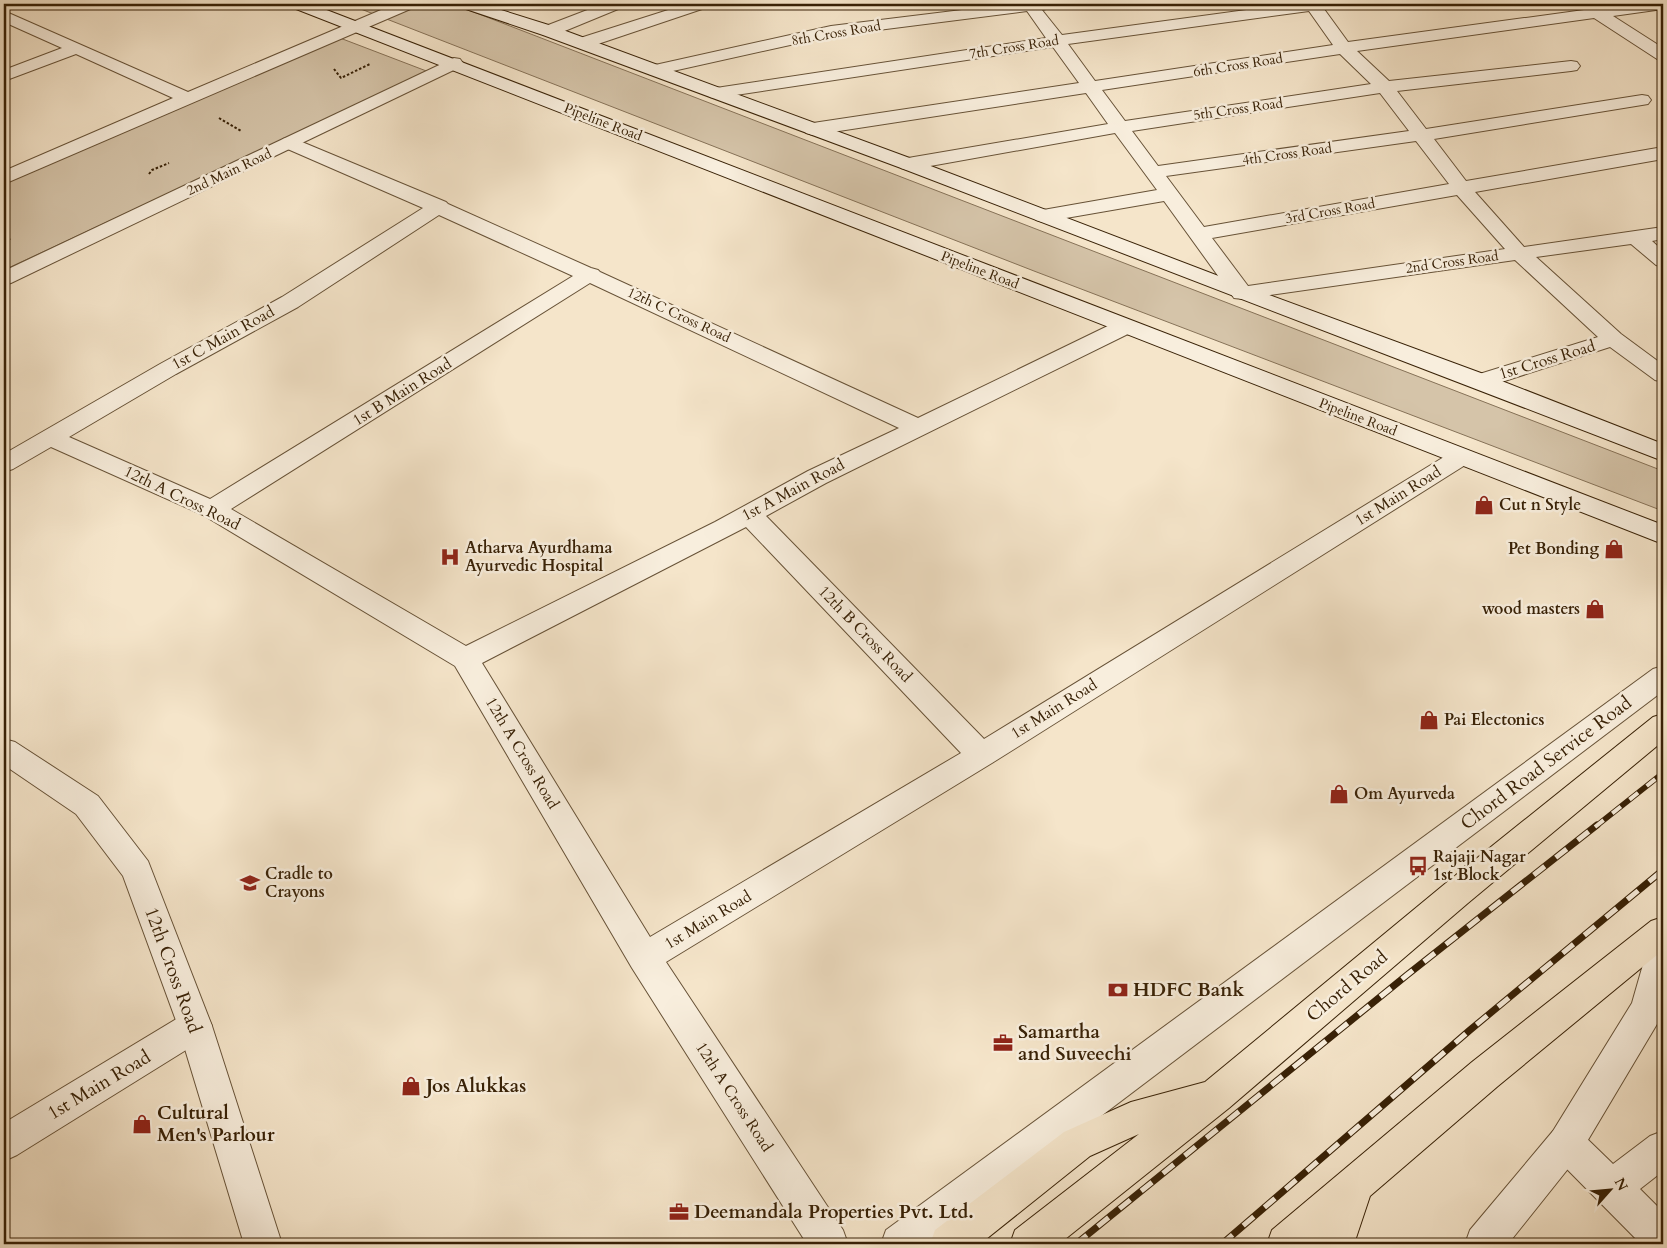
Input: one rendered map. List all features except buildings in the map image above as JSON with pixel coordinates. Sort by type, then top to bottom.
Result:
[{"type":"main road","name":"Chord Road","points":[[1029,1244],[1216,1096],[1457,893],[1663,725]]},
{"type":"main road","points":[[1286,1244],[1485,1074],[1663,932]]},
{"type":"main road","points":[[949,1244],[1077,1144],[1130,1119],[1216,1096]]},
{"type":"main road","points":[[1335,1244],[1356,1184]]},
{"type":"street","name":"Pipeline Road","points":[[298,4],[454,63],[1124,327],[1663,535]]},
{"type":"street","points":[[4,178],[409,4]]},
{"type":"street","points":[[466,4],[550,31],[908,164],[1242,293],[1480,381],[1663,453]]},
{"type":"street","points":[[550,31],[617,4]]},
{"type":"street","points":[[583,44],[702,4]]},
{"type":"street","points":[[1037,4],[1057,41],[1242,293]]},
{"type":"street","name":"8th Cross Road","points":[[655,70],[831,31],[1037,4]]},
{"type":"street","points":[[1316,4],[1344,48],[1385,87],[1462,189],[1519,253],[1613,339],[1663,375]]},
{"type":"street","name":"7th Cross Road","points":[[716,93],[1316,4]]},
{"type":"street","points":[[1582,4],[1663,55]]},
{"type":"street","name":"6th Cross Road","points":[[814,129],[1344,48],[1663,4]]},
{"type":"street","points":[[4,16],[74,49],[188,98]]},
{"type":"street","points":[[4,76],[74,49]]},
{"type":"street","name":"2nd Main Road","points":[[4,279],[454,63]]},
{"type":"street","name":"5th Cross Road","points":[[908,164],[1120,126],[1385,87],[1570,66]]},
{"type":"street","name":"4th Cross Road","points":[[1153,172],[1422,135],[1642,100]]},
{"type":"street","name":"12th C Cross Road","points":[[290,143],[439,206],[591,274],[917,426]]},
{"type":"street","name":"3rd Cross Road","points":[[1198,234],[1663,153]]},
{"type":"street","points":[[1042,216],[1169,194]]},
{"type":"street","name":"1st C Main Road","points":[[4,464],[168,369],[290,302],[439,206]]},
{"type":"street","name":"2nd Cross Road","points":[[1242,293],[1663,233]]},
{"type":"street","points":[[1636,237],[1663,261]]},
{"type":"street","name":"1st B Main Road","points":[[212,509],[591,274]]},
{"type":"street","name":"1st A Main Road","points":[[465,659],[749,514],[817,476],[1124,327]]},
{"type":"street","name":"1st Cross Road","points":[[1480,381],[1613,339]]},
{"type":"street","name":"12th A Cross Road","points":[[51,438],[212,509],[465,659],[644,958],[829,1244]]},
{"type":"street","name":"1st Main Road","points":[[644,958],[981,755],[1461,456]]},
{"type":"street","name":"12th B Cross Road","points":[[749,514],[981,755]]},
{"type":"street","name":"Chord Road Service Road","points":[[900,1244],[1663,676]]},
{"type":"street","name":"12th Cross Road","points":[[4,750],[87,805],[137,870],[195,1026],[263,1244]]},
{"type":"street","points":[[1484,1244],[1566,1143],[1648,1008],[1663,954]]},
{"type":"street","name":"1st Main Road","points":[[4,1143],[195,1026]]},
{"type":"street","points":[[1566,1143],[1663,1239]]},
{"type":"street","points":[[1611,1188],[1663,1149]]},
{"type":"path","points":[[332,66],[340,78],[376,62]]},
{"type":"path","points":[[216,116],[247,134]]},
{"type":"shaded area","points":[[348,4],[453,4],[1663,471],[1663,511],[1034,271]]},
{"type":"shaded area","points":[[340,38],[429,72],[4,270],[4,184]]},
{"type":"railway","points":[[1595,827],[1663,773]]},
{"type":"railway","points":[[1076,1244],[1407,975],[1597,825]]},
{"type":"railway","points":[[1222,1244],[1470,1030],[1663,870]]},
{"type":"place","name":"Cut n Style","points":[[1484,505]]},
{"type":"place","name":"Pet Bonding","points":[[1614,549]]},
{"type":"place","name":"Atharva Ayurdhama Ayurvedic Hospital","points":[[450,557]]},
{"type":"place","name":"wood masters","points":[[1595,609]]},
{"type":"place","name":"Pai Electonics","points":[[1429,720]]},
{"type":"place","name":"Om Ayurveda","points":[[1339,794]]},
{"type":"place","name":"Rajaji Nagar 1st Block","points":[[1418,866]]},
{"type":"place","name":"Cradle to Crayons","points":[[250,883]]},
{"type":"place","name":"HDFC Bank","points":[[1118,990]]},
{"type":"place","name":"Samartha and Suveechi","points":[[1003,1043]]},
{"type":"place","name":"Jos Alukkas","points":[[411,1086]]},
{"type":"place","name":"Cultural Men's Parlour","points":[[142,1124]]},
{"type":"place","name":"Deemandala Properties Pvt. Ltd.","points":[[679,1212]]}]
